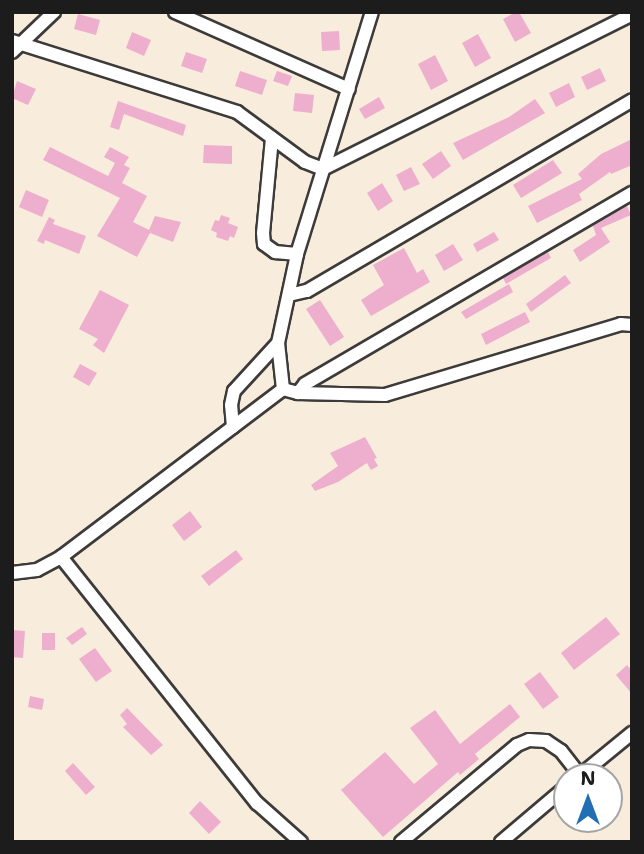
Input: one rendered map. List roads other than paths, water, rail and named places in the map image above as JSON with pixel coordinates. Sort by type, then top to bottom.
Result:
[{"type":"street","points":[[14,46],[54,12]]},
{"type":"street","points":[[175,12],[349,89]]},
{"type":"street","points":[[283,389],[278,344],[297,254],[372,12]]},
{"type":"street","points":[[14,46],[237,112],[305,162],[323,169],[630,15]]},
{"type":"street","points":[[289,295],[307,291],[632,100]]},
{"type":"street","points":[[272,138],[264,244],[275,252],[297,254]]},
{"type":"street","points":[[298,393],[305,384],[632,193]]},
{"type":"street","points":[[283,389],[298,393],[385,395],[621,324],[632,325]]},
{"type":"street","points":[[233,427],[234,391],[278,344]]},
{"type":"street","points":[[12,573],[37,570],[61,557],[283,389]]},
{"type":"street","points":[[61,557],[249,794],[300,842]]},
{"type":"street","points":[[595,763],[632,733]]},
{"type":"street","points":[[401,842],[517,745],[529,740],[545,741],[561,751],[570,763]]},
{"type":"street","points":[[501,842],[553,798]]}]
